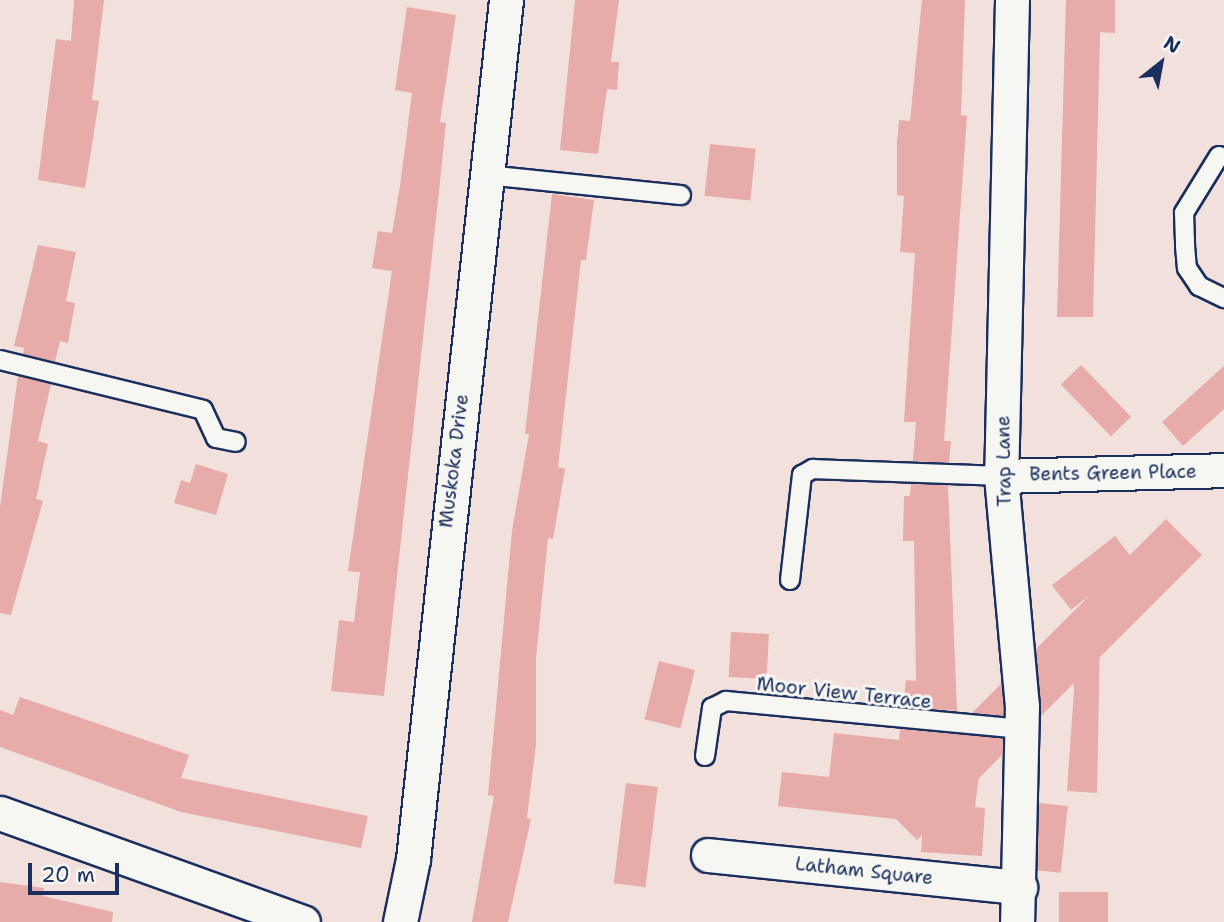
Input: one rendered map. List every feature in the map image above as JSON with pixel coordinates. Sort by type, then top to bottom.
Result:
[{"type":"street","name":"Muskoka Drive","points":[[400,922],[413,859],[506,0]]},
{"type":"street","name":"Trap Lane","points":[[1012,0],[1002,476],[1022,729],[1017,922]]},
{"type":"street","name":"Bents Green Place","points":[[1002,476],[1224,471]]},
{"type":"street","points":[[0,813],[303,922]]},
{"type":"street","name":"Latham Square","points":[[708,855],[1020,887]]},
{"type":"lane","points":[[1219,156],[1184,213],[1185,246],[1188,268],[1199,286],[1224,299]]},
{"type":"lane","points":[[486,175],[681,195]]},
{"type":"lane","points":[[0,360],[203,410],[216,438],[236,442]]},
{"type":"lane","points":[[790,580],[802,475],[813,469],[1002,476]]},
{"type":"lane","name":"Moor View Terrace","points":[[705,756],[712,708],[726,701],[1022,729]]},
{"type":"building","points":[[74,0],[104,0],[92,100],[99,101],[85,188],[38,180],[56,39],[71,41]]},
{"type":"building","points":[[575,0],[619,0],[611,62],[619,62],[617,90],[607,89],[598,154],[560,150]]},
{"type":"building","points":[[922,0],[965,0],[961,115],[967,116],[944,441],[951,441],[949,463],[913,461],[916,422],[904,422],[915,253],[900,252],[904,196],[897,195],[897,143],[899,120],[910,121]]},
{"type":"building","points":[[1066,0],[1115,0],[1115,33],[1100,32],[1093,317],[1057,317]]},
{"type":"building","points":[[407,7],[456,15],[440,122],[446,123],[384,696],[331,691],[339,620],[354,622],[360,572],[348,571],[392,271],[372,268],[378,231],[392,233],[400,186],[412,93],[395,90]]},
{"type":"building","points":[[710,144],[756,149],[750,201],[705,196]]},
{"type":"building","points":[[552,194],[594,200],[586,260],[581,260],[558,467],[565,469],[553,539],[548,538],[536,658],[536,744],[527,818],[531,819],[508,922],[472,922],[494,796],[488,795],[512,531],[529,434],[525,434]]},
{"type":"building","points":[[38,245],[76,252],[66,301],[75,303],[68,343],[60,341],[55,362],[23,354],[24,348],[14,346]]},
{"type":"building","points":[[1081,365],[1131,417],[1111,436],[1061,384]]},
{"type":"building","points":[[1224,366],[1224,409],[1183,446],[1162,422]]},
{"type":"building","points":[[18,376],[51,384],[38,441],[48,444],[36,499],[43,501],[11,615],[0,613],[0,507]]},
{"type":"building","points":[[196,464],[228,474],[216,515],[174,503],[181,480],[190,483]]},
{"type":"building","points":[[911,484],[948,485],[957,711],[903,706],[906,680],[916,681],[914,541],[903,541],[904,496],[910,496]]},
{"type":"building","points":[[1166,519],[1202,555],[917,840],[881,804]]},
{"type":"building","points":[[1115,536],[1134,560],[1071,610],[1052,585]]},
{"type":"building","points":[[731,632],[769,634],[767,679],[729,677]]},
{"type":"building","points":[[1069,634],[1100,634],[1097,793],[1067,791],[1074,690]]},
{"type":"building","points":[[659,661],[695,670],[680,728],[644,719]]},
{"type":"building","points":[[20,697],[189,755],[181,778],[368,816],[361,848],[181,812],[0,747],[0,710],[13,715]]},
{"type":"building","points":[[900,729],[954,734],[951,756],[981,759],[975,807],[985,808],[982,856],[921,852],[923,822],[778,806],[782,772],[829,777],[834,733],[899,740]]},
{"type":"building","points":[[626,783],[658,787],[645,887],[614,883]]},
{"type":"building","points":[[1039,803],[1068,806],[1061,873],[1032,870]]},
{"type":"building","points":[[0,882],[44,888],[43,896],[113,912],[112,922],[0,922]]},
{"type":"building","points":[[1059,892],[1108,892],[1108,922],[1059,922]]}]
